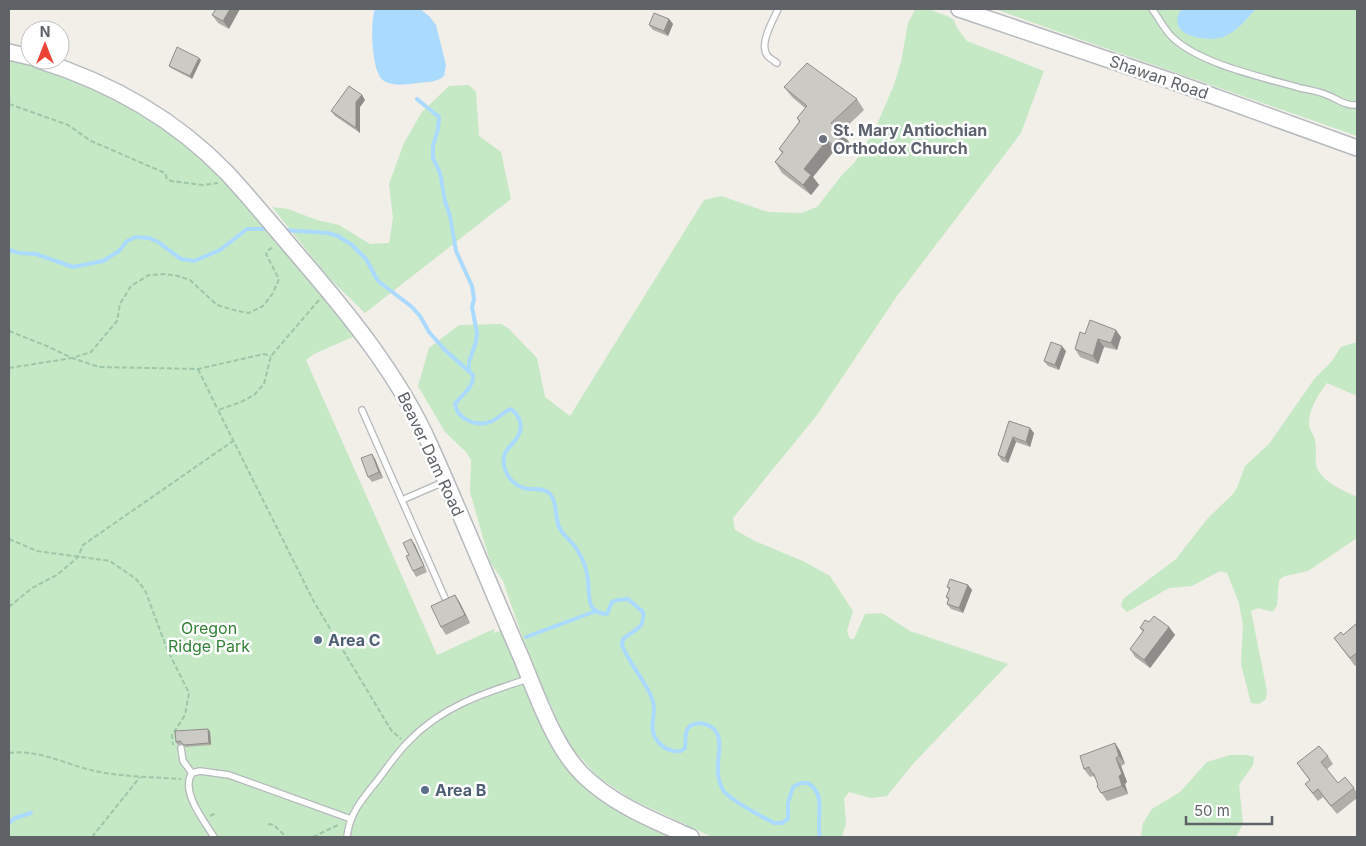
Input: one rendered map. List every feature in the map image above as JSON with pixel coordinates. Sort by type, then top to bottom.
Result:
[{"type":"street","name":"Shawan Road","points":[[958,9],[1186,86],[1357,148]]},
{"type":"street","name":"Beaver Dam Road","points":[[66,70],[116,91],[162,119],[201,149],[226,172],[328,290],[391,373],[428,441],[562,748],[584,776],[622,804],[691,837]]},
{"type":"lane","points":[[777,63],[768,55],[765,47],[766,37],[778,9]]},
{"type":"lane","points":[[1152,9],[1163,27],[1173,38],[1205,59],[1300,88],[1316,90],[1341,102],[1357,105]]},
{"type":"lane","points":[[362,410],[445,598]]},
{"type":"lane","points":[[402,500],[446,481]]},
{"type":"lane","points":[[347,837],[351,819],[359,802],[407,743],[426,724],[443,712],[490,690],[530,678]]},
{"type":"lane","points":[[182,751],[183,761],[190,776],[187,785],[191,798],[214,837]]},
{"type":"lane","points":[[190,776],[200,771],[229,775],[351,819]]},
{"type":"path","points":[[9,104],[68,125],[91,142],[164,173],[171,181],[203,185],[222,183]]},
{"type":"path","points":[[9,368],[72,358],[91,352],[117,321],[120,304],[131,286],[149,275],[165,274],[190,280],[217,305],[249,313],[263,306],[273,293],[278,279],[266,254],[267,251],[284,240]]},
{"type":"path","points":[[218,410],[254,395],[264,384],[271,356],[328,290]]},
{"type":"path","points":[[9,331],[72,358],[99,367],[198,369],[264,354],[271,356]]},
{"type":"path","points":[[198,369],[319,610],[391,730],[407,743]]},
{"type":"path","points":[[9,607],[32,588],[57,575],[78,557],[83,545],[233,442]]},
{"type":"path","points":[[9,539],[37,551],[110,561],[136,579],[145,590],[167,649],[189,693],[185,715],[172,735],[172,744],[176,753],[182,751]]},
{"type":"path","points":[[9,753],[22,751],[96,771],[140,777],[190,776]]},
{"type":"path","points":[[92,837],[140,777]]},
{"type":"path","points":[[313,837],[351,819]]},
{"type":"path","points":[[268,824],[274,825],[286,837]]},
{"type":"green space","points":[[995,9],[1357,9],[1357,136],[1065,34]]},
{"type":"green space","points":[[915,10],[931,10],[947,16],[954,20],[957,28],[967,41],[1044,71],[1021,133],[897,296],[817,415],[733,518],[735,530],[755,541],[805,562],[830,576],[853,611],[847,631],[850,639],[854,639],[865,614],[882,613],[910,631],[1008,664],[912,765],[887,796],[871,798],[849,792],[844,799],[846,823],[842,837],[712,837],[631,799],[598,777],[569,745],[531,662],[503,581],[490,562],[470,492],[471,460],[467,453],[445,432],[418,386],[429,348],[459,325],[501,324],[508,328],[537,358],[545,397],[570,416],[704,200],[721,196],[768,212],[801,213],[817,207],[854,163],[875,129],[894,85],[901,62],[908,23]]},
{"type":"green space","name":"Oregon Ridge Park","points":[[9,57],[20,61],[20,70],[48,70],[88,83],[144,113],[197,153],[240,196],[323,294],[355,336],[314,354],[306,360],[437,655],[494,629],[494,633],[503,630],[578,780],[611,806],[674,837],[9,837]]},
{"type":"green space","points":[[469,85],[476,92],[479,136],[501,152],[511,199],[365,313],[328,277],[272,207],[288,209],[317,220],[339,225],[370,244],[389,243],[393,218],[389,184],[404,143],[422,112],[449,86]]},
{"type":"green space","points":[[1357,342],[1357,396],[1327,383],[1312,409],[1309,426],[1315,440],[1316,464],[1321,475],[1345,492],[1357,497],[1357,538],[1308,571],[1285,576],[1279,580],[1277,605],[1273,612],[1258,608],[1251,611],[1267,691],[1266,699],[1259,704],[1251,703],[1241,664],[1243,625],[1239,603],[1227,573],[1220,571],[1192,586],[1169,588],[1127,612],[1121,606],[1123,599],[1176,559],[1208,518],[1232,495],[1237,488],[1245,466],[1269,444],[1315,378],[1332,361],[1341,347]]},
{"type":"green space","points":[[1230,755],[1254,757],[1253,765],[1239,785],[1243,824],[1236,837],[1141,837],[1143,823],[1152,809],[1180,792],[1207,762]]},
{"type":"water","points":[[375,9],[420,9],[429,16],[436,25],[446,65],[444,76],[432,81],[396,85],[384,81],[376,68],[374,58],[372,25]]},
{"type":"water","points":[[1182,9],[1256,9],[1241,25],[1228,35],[1215,39],[1206,39],[1189,35],[1178,25],[1178,18]]},
{"type":"building","points":[[216,9],[230,9],[223,21],[212,15]]},
{"type":"building","points":[[654,13],[669,19],[664,31],[649,25]]},
{"type":"building","points":[[177,47],[199,58],[190,76],[169,66]]},
{"type":"building","name":"St. Mary Antiochian Orthodox Church","points":[[807,63],[857,99],[831,123],[843,134],[834,146],[827,140],[804,169],[811,175],[803,185],[775,162],[783,152],[779,149],[800,121],[797,118],[807,106],[784,87]]},
{"type":"building","points":[[349,86],[362,95],[356,102],[356,128],[331,111]]},
{"type":"building","points":[[1090,320],[1116,330],[1111,343],[1098,339],[1093,356],[1075,349],[1080,332],[1085,334]]},
{"type":"building","points":[[1051,342],[1062,346],[1055,365],[1044,361]]},
{"type":"building","points":[[1009,421],[1030,428],[1026,442],[1013,437],[1005,458],[998,455]]},
{"type":"building","points":[[372,454],[379,472],[368,477],[361,458]]},
{"type":"building","points":[[411,539],[424,566],[413,571],[406,556],[409,555],[403,543]]},
{"type":"building","points":[[950,579],[968,585],[959,608],[947,604],[949,598],[946,597],[950,588],[947,587]]},
{"type":"building","points":[[455,595],[465,615],[441,627],[431,606]]},
{"type":"building","points":[[1154,616],[1169,627],[1144,660],[1130,649],[1144,630],[1140,628],[1145,620],[1149,622]]},
{"type":"building","points":[[1357,623],[1357,653],[1350,658],[1334,638],[1341,632],[1343,635]]},
{"type":"building","points":[[208,729],[209,743],[184,745],[180,741],[176,742],[175,731]]},
{"type":"building","points":[[1115,743],[1119,756],[1116,758],[1122,774],[1119,776],[1122,786],[1101,793],[1094,774],[1089,767],[1084,769],[1080,756]]},
{"type":"building","points":[[1319,746],[1328,756],[1321,762],[1338,783],[1345,777],[1354,788],[1331,806],[1318,789],[1313,793],[1305,784],[1310,780],[1297,763]]},
{"type":"waterway","points":[[417,99],[439,117],[433,146],[433,158],[440,173],[456,251],[472,286],[474,299],[472,307],[477,333],[469,362],[469,370]]},
{"type":"waterway","points":[[9,250],[19,253],[36,254],[73,267],[103,261],[119,251],[127,241],[136,237],[149,238],[158,242],[181,259],[194,261],[220,250],[247,229],[269,229]]},
{"type":"waterway","points":[[283,230],[328,233],[338,236],[352,245],[366,259],[378,281],[412,307],[420,316],[429,332],[446,351],[473,375],[472,384],[455,404],[463,418],[468,421],[485,423],[493,421],[511,409],[516,414],[521,424],[520,432],[504,456],[504,465],[509,478],[520,487],[543,490],[551,495],[559,528],[576,548],[584,563],[592,607],[600,613],[607,614],[612,602],[628,599],[643,612],[640,626],[623,639],[622,645],[651,696],[654,709],[652,727],[655,738],[660,744],[670,750],[681,751],[685,748],[686,733],[690,726],[699,723],[713,728],[719,740],[718,777],[723,790],[739,803],[774,823],[782,823],[788,819],[788,803],[793,787],[801,783],[808,783],[818,794],[820,837]]},
{"type":"waterway","points":[[526,637],[596,611]]},
{"type":"waterway","points":[[9,823],[15,818],[31,813]]},
{"type":"place","name":"St. Mary Antiochian Orthodox Church","points":[[823,139]]},
{"type":"place","name":"Area C","points":[[318,640]]},
{"type":"place","name":"Area B","points":[[425,790]]}]
